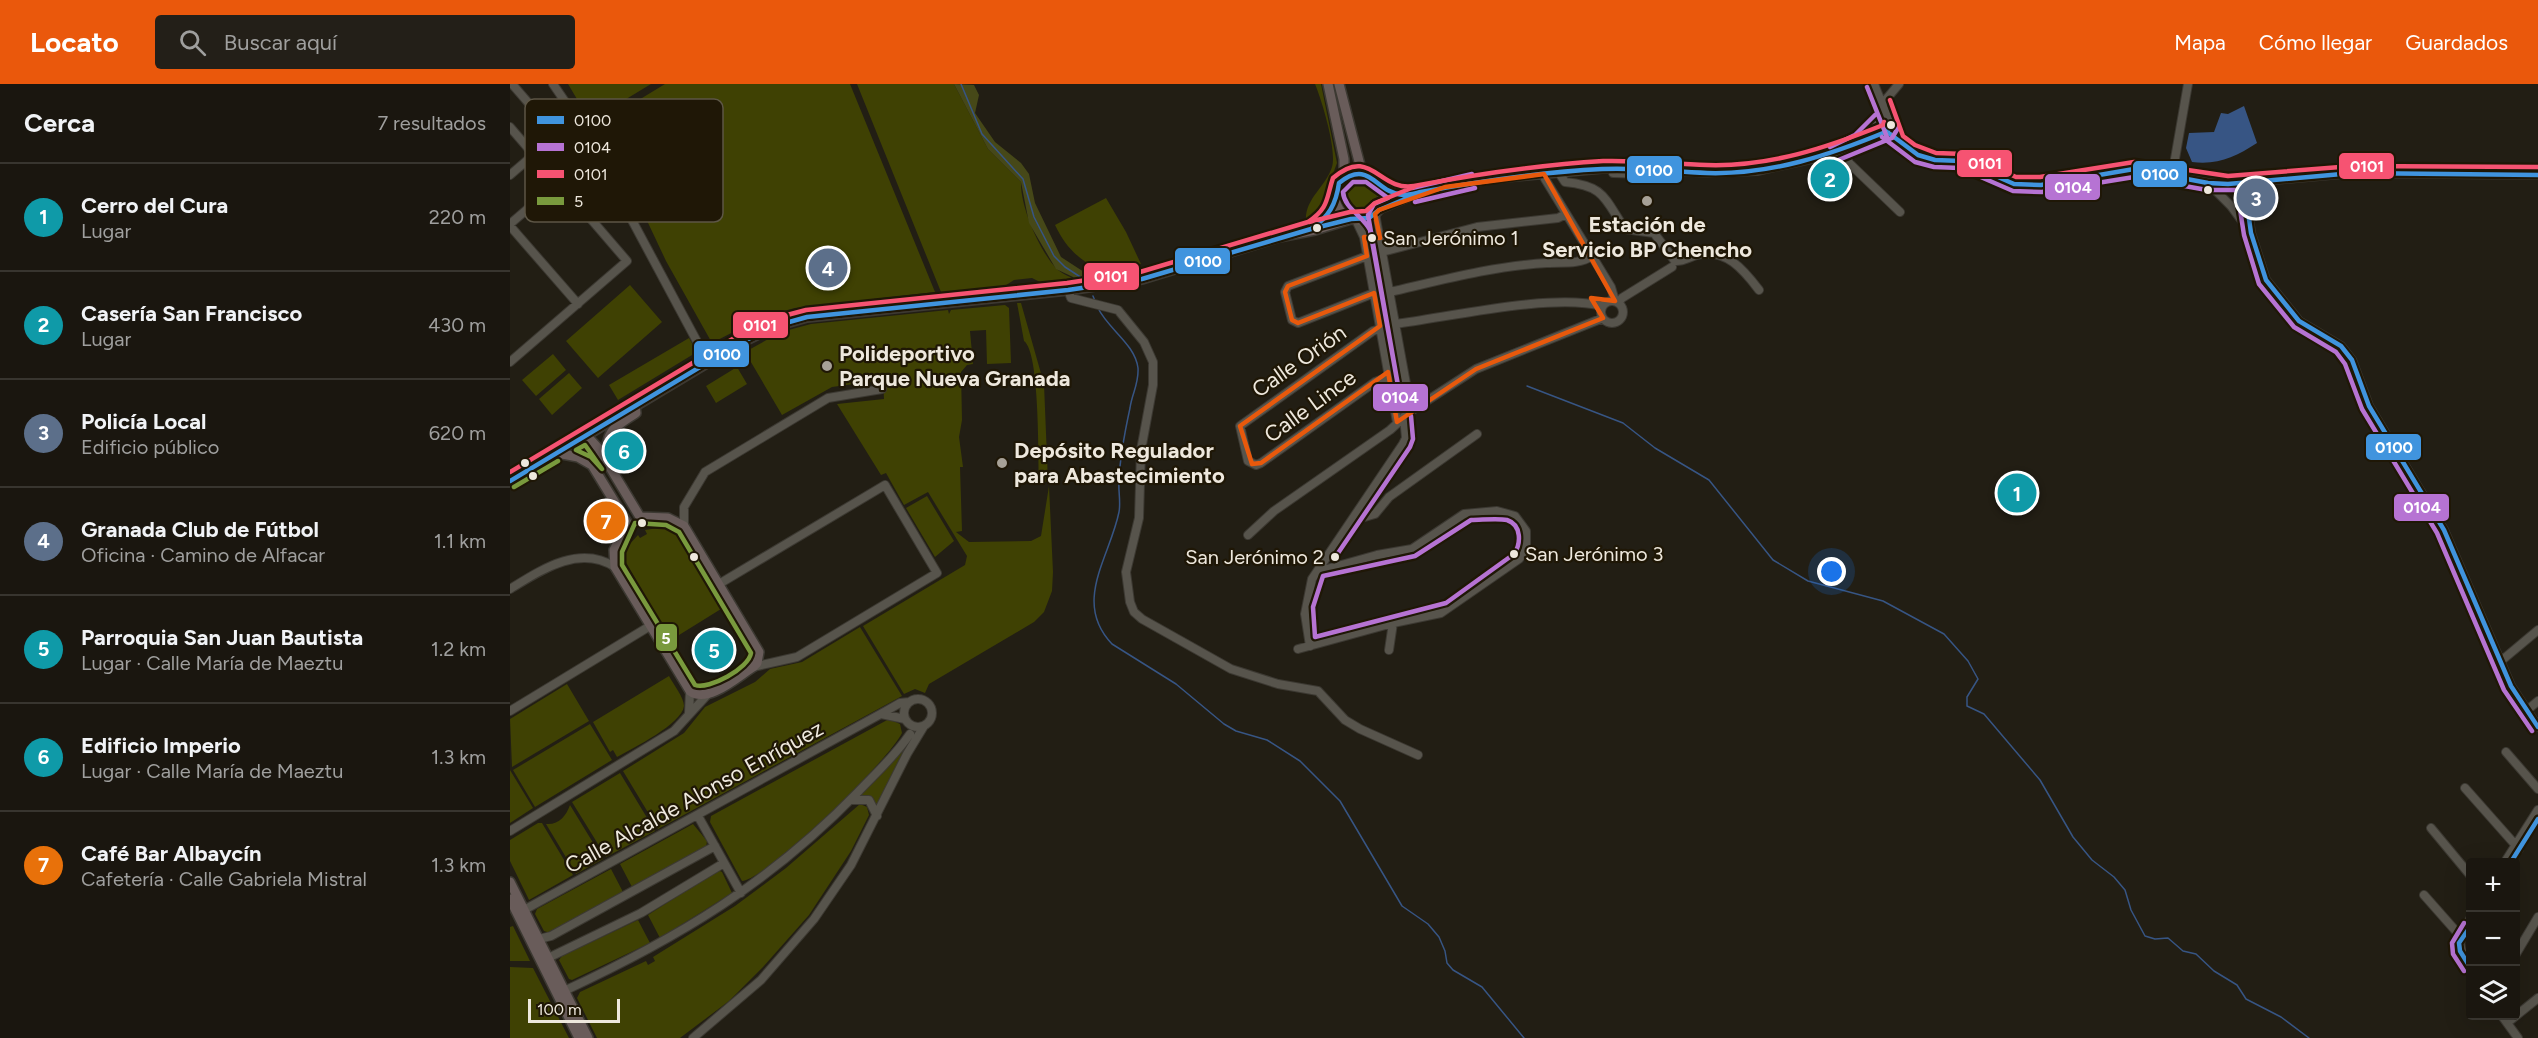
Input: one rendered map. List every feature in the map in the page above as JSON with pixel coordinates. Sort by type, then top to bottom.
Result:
[{"type":"main road","points":[[1328,84],[1344,159],[1344,178]]},
{"type":"main road","points":[[1339,84],[1362,172]]},
{"type":"main road","points":[[510,481],[759,332],[807,317],[1068,290],[1162,274],[1311,229],[1354,219],[1377,212],[1383,197],[1380,184],[1375,178],[1362,172],[1344,178],[1336,189],[1336,203],[1339,210],[1354,219]]},
{"type":"main road","points":[[1311,229],[1323,221],[1336,203]]},
{"type":"main road","points":[[606,460],[608,435],[619,424],[636,413],[635,406]]},
{"type":"main road","points":[[585,436],[606,460],[637,513],[636,524],[626,520],[592,465],[585,436]]},
{"type":"main road","points":[[556,453],[578,457],[592,465]]},
{"type":"main road","points":[[628,510],[668,518],[684,526],[759,652],[757,663],[753,667],[706,695],[700,696],[690,691],[615,567],[614,550],[628,510]]},
{"type":"main road","points":[[510,882],[517,914],[539,939],[588,1038]]},
{"type":"main road","points":[[510,899],[579,1038]]},
{"type":"street","points":[[512,84],[525,99]]},
{"type":"street","points":[[553,84],[563,99]]},
{"type":"street","points":[[1883,103],[1899,84]]},
{"type":"street","points":[[2172,176],[2188,84]]},
{"type":"street","points":[[1876,88],[1883,103],[1885,125]]},
{"type":"street","points":[[1876,88],[1885,125],[1911,152],[1927,159],[1962,161],[2014,184],[2041,185],[2122,169],[2208,183],[2244,183],[2353,173],[2538,175]]},
{"type":"street","points":[[1411,411],[1382,252],[1377,212],[1414,195],[1475,181],[1594,171],[1660,175],[1775,168],[1843,150],[1885,125]]},
{"type":"street","points":[[510,128],[525,144]]},
{"type":"street","points":[[1843,150],[1849,163],[1900,213]]},
{"type":"street","points":[[510,175],[525,162]]},
{"type":"street","points":[[1559,173],[1565,182],[1586,184],[1601,192],[1625,229],[1654,233],[1674,261],[1708,252],[1718,254],[1746,273],[1759,290]]},
{"type":"street","points":[[1248,535],[1274,511],[1411,411],[1476,369],[1603,318],[1613,323],[1619,320],[1623,313],[1611,287],[1544,174]]},
{"type":"street","points":[[2208,183],[2231,206],[2251,233]]},
{"type":"street","points":[[2244,183],[2251,233],[2260,268],[2270,287],[2299,321],[2341,346],[2352,360],[2374,416],[2447,535],[2501,661],[2526,711],[2538,727]]},
{"type":"street","points":[[1380,184],[1396,194],[1414,195]]},
{"type":"street","points":[[1382,252],[1467,229],[1558,218],[1566,214]]},
{"type":"street","points":[[525,215],[511,229],[578,304]]},
{"type":"street","points":[[1310,646],[1306,602],[1312,579],[1406,438],[1389,377],[1364,237],[1354,219]]},
{"type":"street","points":[[510,362],[627,261],[593,222]]},
{"type":"street","points":[[633,222],[708,362]]},
{"type":"street","points":[[1364,237],[1379,234]]},
{"type":"street","points":[[1367,256],[1286,288],[1294,323],[1374,293]]},
{"type":"street","points":[[1390,292],[1482,270],[1528,264],[1581,262],[1592,256]]},
{"type":"street","points":[[1380,328],[1531,305],[1579,303],[1602,306],[1608,302],[1617,302],[1672,267]]},
{"type":"street","points":[[1068,290],[1071,298],[1106,305],[1125,317],[1144,342],[1154,372],[1141,450],[1139,518],[1126,572],[1134,612],[1231,669],[1278,684],[1318,691],[1346,720],[1360,729],[1418,755]]},
{"type":"street","points":[[1602,306],[1603,318]]},
{"type":"street","points":[[1380,328],[1396,325]]},
{"type":"street","name":"Calle Orión","points":[[1252,464],[1248,461],[1240,426],[1380,328]]},
{"type":"street","name":"Calle Lince","points":[[1252,464],[1261,463],[1375,382],[1389,377]]},
{"type":"street","points":[[668,518],[684,507],[705,472],[816,405],[839,395],[882,389]]},
{"type":"street","points":[[1355,515],[1361,518],[1375,514],[1389,497],[1476,434]]},
{"type":"street","points":[[719,584],[885,485],[937,573],[797,657],[753,667]]},
{"type":"street","points":[[684,507],[684,526]]},
{"type":"street","points":[[1298,649],[1449,610],[1519,559],[1528,543],[1526,531],[1520,520],[1504,511],[1469,513],[1412,549],[1377,555],[1327,569],[1319,568]]},
{"type":"street","points":[[510,589],[558,561],[597,559],[614,550]]},
{"type":"street","points":[[597,559],[615,567]]},
{"type":"street","points":[[1389,650],[1393,623]]},
{"type":"street","points":[[510,711],[650,626]]},
{"type":"street","points":[[2501,661],[2538,630]]},
{"type":"street","points":[[759,652],[779,660]]},
{"type":"street","points":[[689,713],[690,691]]},
{"type":"street","points":[[510,831],[674,731],[706,695]]},
{"type":"street","points":[[693,1038],[733,1006],[783,958],[835,891],[878,816],[907,754],[924,726],[931,719],[930,706],[920,699],[909,702],[904,709],[905,719],[911,730],[907,754]]},
{"type":"street","points":[[2526,711],[2538,701]]},
{"type":"street","name":"Calle Alcalde Alonso Enríquez","points":[[517,914],[900,703],[909,702]]},
{"type":"street","points":[[881,714],[905,719]]},
{"type":"street","points":[[564,991],[658,945],[741,893],[803,846],[852,800],[897,752],[911,730],[924,726]]},
{"type":"street","points":[[2506,752],[2538,789]]},
{"type":"street","points":[[2465,788],[2517,848]]},
{"type":"street","points":[[852,800],[869,800],[878,816]]},
{"type":"street","points":[[2513,858],[2538,810]]},
{"type":"street","points":[[698,816],[741,893]]},
{"type":"street","points":[[2508,858],[2538,819]]},
{"type":"street","points":[[2431,828],[2466,870]]},
{"type":"street","points":[[539,939],[551,936],[715,846]]},
{"type":"street","points":[[548,958],[641,914],[724,863]]},
{"type":"street","points":[[2424,895],[2462,938]]},
{"type":"street","points":[[2520,947],[2538,917]]},
{"type":"street","points":[[2462,938],[2466,928]]},
{"type":"street","points":[[2466,932],[2459,943],[2460,951],[2469,966]]},
{"type":"street","points":[[2507,1023],[2538,998]]},
{"type":"street","points":[[2505,1020],[2518,1038]]},
{"type":"highlighted area","points":[[1544,174],[1615,301],[1591,298],[1603,318],[1476,369],[1397,422],[1388,372],[1261,463],[1252,464],[1240,426],[1380,326],[1374,293],[1298,323],[1292,320],[1285,292],[1288,286],[1367,256],[1364,237],[1380,238],[1375,214],[1379,210],[1445,187]]},
{"type":"shaded area","points":[[568,84],[651,84],[626,99],[577,99]]},
{"type":"shaded area","points":[[665,84],[850,84],[935,292],[795,308],[762,317],[712,343],[666,261],[648,222],[723,222],[723,99],[640,99]]},
{"type":"shaded area","points":[[857,84],[954,84],[988,149],[1021,182],[1027,215],[1043,250],[1056,268],[1078,284],[1048,286],[1032,278],[1014,280],[994,293],[946,298],[941,292]]},
{"type":"shaded area","points":[[954,84],[974,85],[979,95],[975,113],[995,142],[1021,163],[1029,174],[1035,203],[1061,257],[1084,272],[1088,279],[1076,281],[1073,277],[1056,269],[1029,223],[1021,182],[988,149]]},
{"type":"shaded area","points":[[1315,84],[1321,84],[1337,163],[1327,190],[1325,211],[1314,220],[1306,222],[1308,207],[1329,174],[1333,159],[1328,126]]},
{"type":"shaded area","points":[[1360,178],[1373,183],[1378,196],[1373,209],[1360,214],[1347,209],[1342,196],[1347,183]]},
{"type":"shaded area","points":[[1106,198],[1141,264],[1097,269],[1072,251],[1055,225]]},
{"type":"shaded area","points":[[630,285],[662,322],[598,378],[566,341]]},
{"type":"shaded area","points":[[1017,303],[1021,303],[1044,384],[1048,482],[1039,481],[1036,384],[1029,349],[1024,341]]},
{"type":"shaded area","points":[[1005,305],[1009,308],[1011,363],[987,364],[986,330],[970,331],[973,364],[967,365],[961,372],[962,420],[959,437],[963,467],[960,467],[962,531],[956,532],[969,542],[1031,541],[1041,536],[1049,486],[1052,591],[1044,612],[1034,622],[929,684],[925,693],[915,689],[904,694],[863,626],[965,565],[967,556],[928,492],[904,505],[886,473],[881,475],[837,404],[884,399],[883,380],[832,387],[782,415],[745,352],[781,332],[811,324],[948,310],[949,314],[951,310]]},
{"type":"shaded area","points":[[689,338],[697,352],[618,400],[609,385]]},
{"type":"shaded area","points":[[553,354],[566,370],[536,396],[522,380]]},
{"type":"shaded area","points":[[737,367],[747,384],[716,403],[706,386]]},
{"type":"shaded area","points":[[569,373],[582,388],[552,415],[539,399]]},
{"type":"shaded area","points":[[927,496],[954,541],[935,557],[906,508]]},
{"type":"shaded area","points":[[664,527],[675,531],[721,609],[671,640],[624,559],[628,546],[638,535],[640,538],[647,534],[645,530]]},
{"type":"shaded area","points":[[860,627],[902,696],[658,829],[623,771],[684,733],[705,707],[755,682],[770,669],[802,662]]},
{"type":"shaded area","points":[[669,676],[684,702],[681,713],[656,735],[617,757],[613,750],[610,752],[593,722]]},
{"type":"shaded area","points":[[567,684],[589,721],[512,767],[510,719]]},
{"type":"shaded area","points":[[889,719],[900,724],[902,733],[875,767],[801,840],[756,875],[742,881],[710,822],[711,816]]},
{"type":"shaded area","points":[[590,724],[612,760],[535,807],[513,770]]},
{"type":"shaded area","points":[[904,749],[878,808],[869,797],[856,796]]},
{"type":"shaded area","points":[[510,770],[533,808],[510,823]]},
{"type":"shaded area","points":[[620,773],[655,831],[606,857],[572,802]]},
{"type":"shaded area","points":[[860,804],[867,807],[869,815],[851,851],[809,915],[729,1001],[680,1038],[597,1038],[577,998],[580,992],[646,961],[648,965],[655,961],[653,957],[735,906],[786,868]]},
{"type":"shaded area","points":[[570,805],[603,859],[576,874],[546,824],[555,823],[561,819]]},
{"type":"shaded area","points":[[538,823],[542,823],[573,875],[529,900],[510,861],[510,840]]},
{"type":"shaded area","points":[[693,824],[707,841],[706,848],[632,887],[620,864]]},
{"type":"shaded area","points":[[611,869],[623,892],[550,933],[544,931],[535,914],[537,909]]},
{"type":"shaded area","points":[[718,870],[722,872],[732,893],[660,938],[648,915]]},
{"type":"shaded area","points":[[638,920],[650,943],[572,980],[569,979],[559,960],[562,956]]},
{"type":"shaded area","points":[[513,926],[530,961],[510,961],[510,927]]},
{"type":"shaded area","points":[[510,967],[533,968],[569,1038],[510,1038]]},
{"type":"water","points":[[2244,106],[2257,143],[2226,159],[2202,163],[2192,162],[2186,148],[2189,133],[2214,132],[2221,113],[2228,114]]},
{"type":"waterway","points":[[961,84],[982,134],[1023,179],[1034,217],[1054,256],[1065,267],[1085,280]]},
{"type":"waterway","points":[[1093,296],[1095,301]]},
{"type":"waterway","points":[[1098,308],[1102,316],[1132,351],[1138,368],[1122,453],[1119,512],[1102,562],[1094,596],[1095,612],[1100,628],[1112,644],[1176,684],[1224,724],[1236,731],[1267,740],[1300,761],[1340,801],[1402,906],[1428,924],[1439,937],[1447,963],[1453,970],[1482,987],[1524,1038]]},
{"type":"waterway","points":[[1527,386],[1623,423],[1655,448],[1709,480],[1773,560],[1808,581],[1883,601],[1944,634],[1968,661],[1978,679],[1967,697],[1967,706],[1984,714],[2040,780],[2073,837],[2092,860],[2114,877],[2125,890],[2131,910],[2145,936],[2155,939],[2168,938],[2183,951],[2196,954],[2214,971],[2237,985],[2246,999],[2281,1017],[2309,1038]]},
{"type":"transit line","name":"0104","points":[[1867,87],[1887,137]]},
{"type":"transit line","name":"0101","points":[[1890,100],[1903,136],[1915,145],[1936,153],[1964,154],[2016,177],[2040,177],[2134,162],[2228,176],[2353,166],[2538,167]]},
{"type":"transit line","name":"0104","points":[[1830,147],[1855,135],[1875,115]]},
{"type":"transit line","name":"0101","points":[[510,472],[736,337],[772,319],[806,310],[1067,283],[1140,272],[1308,222],[1323,207],[1333,178],[1346,169],[1357,166],[1375,172],[1392,183],[1414,186],[1508,170],[1603,161],[1730,165],[1775,159],[1819,148],[1883,125],[1884,122]]},
{"type":"transit line","name":"0100","points":[[510,481],[740,343],[775,326],[807,317],[1068,290],[1142,279],[1311,229],[1323,220],[1331,209],[1339,183],[1350,176],[1365,175],[1393,193],[1403,195],[1466,184],[1579,170],[1629,169],[1707,173],[1754,171],[1800,162],[1844,148],[1888,131],[1891,125]]},
{"type":"transit line","name":"0104","points":[[1836,161],[1892,138],[1898,128]]},
{"type":"transit line","name":"0100","points":[[1886,131],[1918,155],[1935,160],[1962,161],[2014,184],[2041,185],[2134,169],[2208,183],[2228,184],[2353,173],[2538,175]]},
{"type":"transit line","name":"0104","points":[[1882,137],[1915,162],[1934,167],[1960,168],[2013,191],[2042,192],[2134,177],[2207,190],[2237,190],[2244,235],[2259,284],[2294,327],[2336,352],[2345,364],[2362,409],[2437,533],[2504,690],[2532,731]]},
{"type":"transit line","name":"0104","points":[[1412,188],[1472,174]]},
{"type":"transit line","name":"0104","points":[[1353,182],[1366,182],[1388,198],[1374,204],[1368,215],[1402,408],[1370,230],[1344,198],[1343,192],[1353,182]]},
{"type":"transit line","name":"0100","points":[[2244,183],[2251,233],[2266,280],[2299,321],[2341,346],[2352,360],[2369,406],[2444,530],[2511,686],[2538,727]]},
{"type":"transit line","name":"0101","points":[[1309,222],[1350,212],[1366,211],[1375,203],[1414,187]]},
{"type":"transit line","name":"0104","points":[[1415,202],[1475,188]]},
{"type":"transit line","name":"0100","points":[[1311,229],[1351,219],[1369,218],[1379,210],[1417,194]]},
{"type":"transit line","name":"0104","points":[[1334,559],[1410,447],[1413,439],[1411,416]]},
{"type":"transit line","name":"5","points":[[585,445],[602,469],[591,457],[576,450],[585,445]]},
{"type":"transit line","name":"5","points":[[514,487],[558,461]]},
{"type":"transit line","name":"0104","points":[[1499,519],[1512,522],[1519,535],[1514,554],[1446,603],[1315,637],[1313,607],[1323,576],[1415,556],[1471,520],[1499,519]]},
{"type":"transit line","name":"5","points":[[635,523],[666,525],[679,532],[751,653],[749,659],[736,671],[718,681],[701,686],[695,685],[622,565],[622,552],[635,523]]},
{"type":"transit line","name":"0100","points":[[2514,858],[2538,819]]},
{"type":"transit line","name":"0104","points":[[2464,923],[2452,943],[2453,954],[2464,971]]},
{"type":"transit line","name":"0100","points":[[2466,933],[2459,943],[2460,951],[2466,961]]},
{"type":"place","name":"Casería San Francisco","points":[[1830,179]]},
{"type":"place","name":"Policía Local","points":[[2256,198]]},
{"type":"place","name":"Estación de Servicio BP Chencho","points":[[1647,201]]},
{"type":"place","name":"San Jerónimo 1","points":[[1372,238]]},
{"type":"place","name":"Granada Club de Fútbol","points":[[828,268]]},
{"type":"place","name":"Polideportivo Parque Nueva Granada","points":[[827,366]]},
{"type":"place","name":"Edificio Imperio","points":[[624,451]]},
{"type":"place","name":"Depósito Regulador para Abastecimiento","points":[[1002,463]]},
{"type":"place","name":"Cerro del Cura","points":[[2017,493]]},
{"type":"place","name":"Café Bar Albaycín","points":[[606,521]]},
{"type":"place","name":"San Jerónimo 3","points":[[1514,554]]},
{"type":"place","name":"San Jerónimo 2","points":[[1335,557]]},
{"type":"place","name":"Parroquia San Juan Bautista","points":[[714,650]]}]
